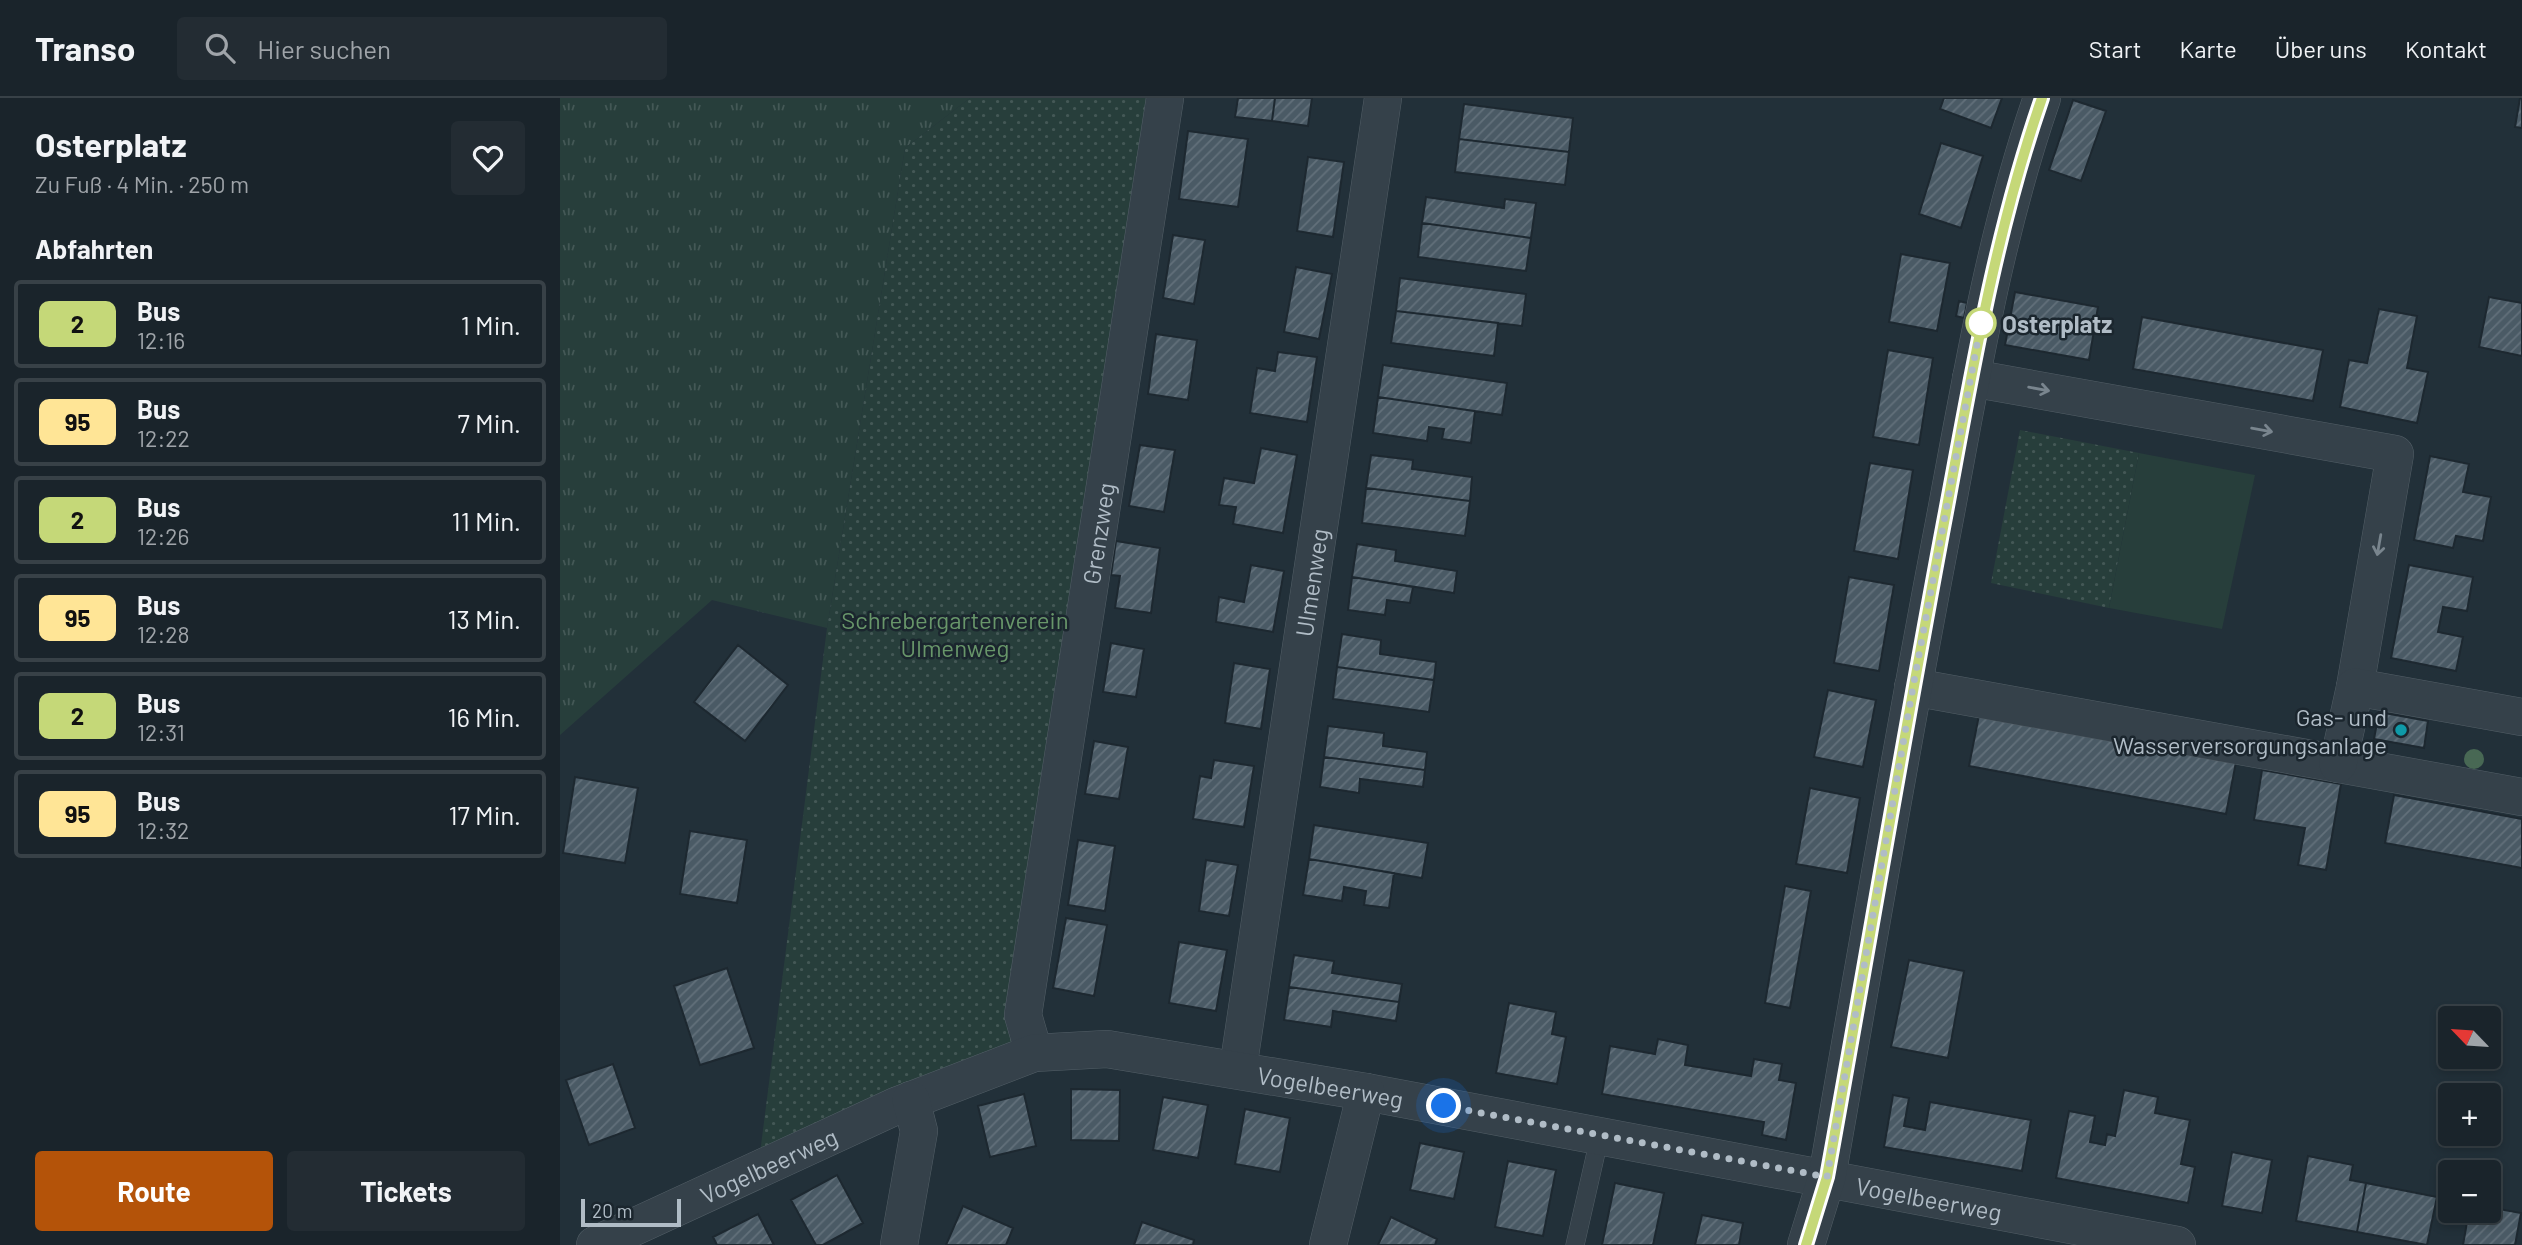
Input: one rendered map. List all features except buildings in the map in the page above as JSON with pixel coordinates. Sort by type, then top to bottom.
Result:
[{"type":"street","name":"Grenzweg","points":[[1034,1053],[1023,1016],[1166,98]]},
{"type":"street","name":"Ulmenweg","points":[[1238,1069],[1383,98]]},
{"type":"street","points":[[1806,1245],[1827,1177],[1913,687],[1971,378],[2008,206],[2042,98]]},
{"type":"street","points":[[1971,378],[2395,454],[2355,687],[2338,764]]},
{"type":"street","points":[[1913,687],[2522,797]]},
{"type":"street","points":[[2355,687],[2522,717]]},
{"type":"street","name":"Vogelbeerweg","points":[[595,1245],[911,1101],[1034,1053],[1107,1049],[1366,1092],[2177,1245]]},
{"type":"street","points":[[1328,1245],[1366,1092]]},
{"type":"street","points":[[899,1245],[919,1131],[911,1101]]},
{"type":"lane","points":[[1575,1245],[1600,1135]]},
{"type":"green space","points":[[560,98],[970,98],[905,148],[827,628],[712,600],[560,735]]},
{"type":"green space","name":"Schrebergartenverein Ulmenweg","points":[[970,98],[1165,98],[1034,1053],[758,1169],[827,628],[905,148]]},
{"type":"green space","points":[[2020,430],[2139,453],[2109,608],[1991,583]]},
{"type":"green space","points":[[2139,453],[2255,475],[2222,629],[2109,608]]},
{"type":"bus line","name":"2","points":[[1806,1245],[1827,1177],[1913,687],[1981,323],[2018,165],[2042,98]]},
{"type":"place","name":"Osterplatz","points":[[1981,323]]},
{"type":"place","name":"Gas- und Wasserversorgungsanlage","points":[[2401,730]]},
{"type":"route","points":[[1444,1106],[1827,1177],[1913,687],[1981,323]]}]
